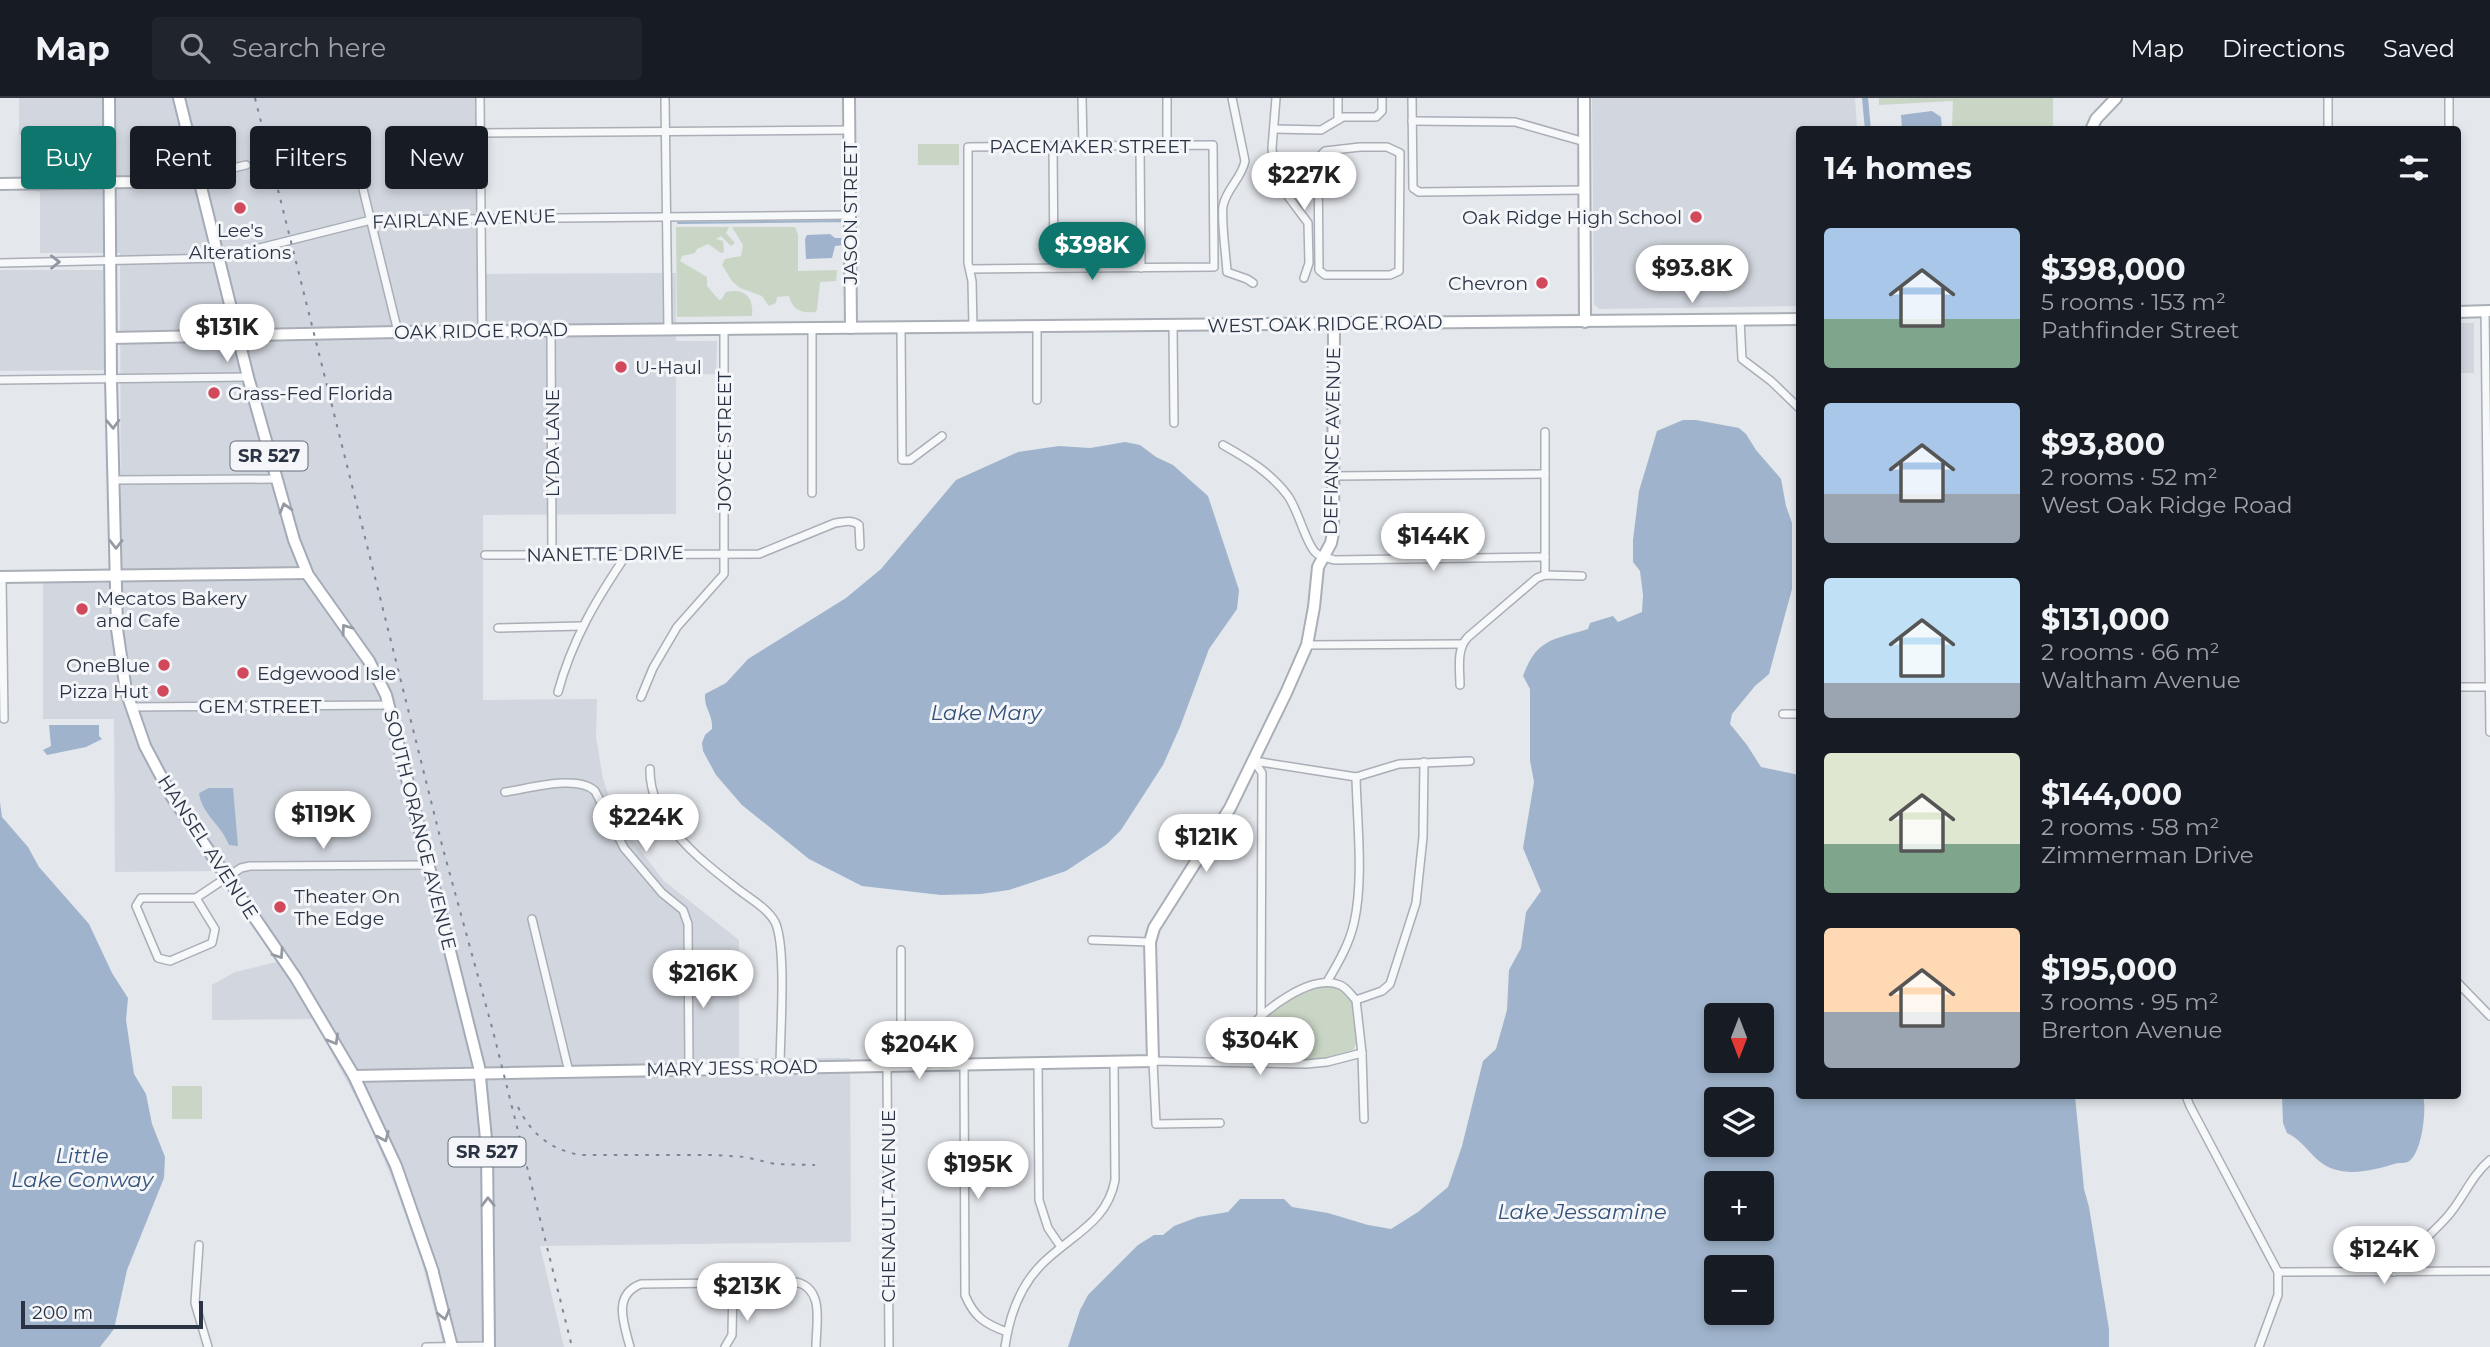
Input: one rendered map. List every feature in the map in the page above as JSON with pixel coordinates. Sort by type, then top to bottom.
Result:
[{"type":"main road","name":"HANSEL AVENUE","points":[[109,98],[109,126]]},
{"type":"main road","name":"SOUTH ORANGE AVENUE","points":[[179,98],[187,126]]},
{"type":"main road","name":"JASON STREET","points":[[849,98],[851,328]]},
{"type":"main road","points":[[1584,98],[1585,322]]},
{"type":"main road","points":[[2093,126],[2116,98]]},
{"type":"main road","points":[[0,184],[21,184]]},
{"type":"main road","name":"HANSEL AVENUE","points":[[110,189],[111,379],[118,644],[131,707],[145,746],[163,783],[309,998],[354,1076],[396,1166],[433,1272],[452,1347]]},
{"type":"main road","name":"SOUTH ORANGE AVENUE","points":[[203,189],[248,377],[294,540],[307,573],[382,685],[430,865],[480,1074],[487,1149],[489,1347]]},
{"type":"main road","points":[[2461,312],[2487,311]]},
{"type":"main road","name":"WEST OAK RIDGE ROAD","points":[[851,328],[1796,319]]},
{"type":"main road","name":"DEFIANCE AVENUE","points":[[1150,942],[1161,914],[1230,808],[1307,645],[1314,607],[1315,580],[1333,533],[1334,324]]},
{"type":"main road","name":"OAK RIDGE ROAD","points":[[111,338],[398,332],[851,328]]},
{"type":"main road","points":[[1,577],[307,573]]},
{"type":"main road","points":[[1150,942],[1153,1061]]},
{"type":"main road","name":"MARY JESS ROAD","points":[[354,1076],[1153,1061]]},
{"type":"street","points":[[480,98],[480,126]]},
{"type":"street","points":[[665,98],[668,330]]},
{"type":"street","points":[[1082,98],[1083,146]]},
{"type":"street","points":[[1167,98],[1167,146]]},
{"type":"street","points":[[1232,98],[1245,161],[1244,169],[1229,190],[1223,205],[1227,272],[1253,283]]},
{"type":"street","points":[[1276,98],[1272,148],[1275,179],[1308,223],[1309,262],[1304,278]]},
{"type":"street","points":[[1338,98],[1338,120]]},
{"type":"street","points":[[1274,129],[1321,130],[1343,117],[1376,117],[1381,111],[1382,98]]},
{"type":"street","points":[[1412,98],[1413,188],[1419,192],[1585,190]]},
{"type":"street","points":[[2328,98],[2328,126]]},
{"type":"street","points":[[2449,98],[2449,126]]},
{"type":"street","points":[[1412,121],[1515,122],[1584,142]]},
{"type":"street","points":[[488,133],[849,130]]},
{"type":"street","name":"PACEMAKER STREET","points":[[970,269],[968,147],[1213,145],[1214,267],[1140,268]]},
{"type":"street","points":[[1054,146],[1054,268]]},
{"type":"street","points":[[973,327],[970,269],[1140,268],[1140,146]]},
{"type":"street","points":[[1360,147],[1387,147],[1400,153],[1399,271],[1390,275],[1325,275],[1319,270],[1318,158],[1325,151],[1360,147]]},
{"type":"street","points":[[236,167],[246,165]]},
{"type":"street","points":[[363,189],[398,332]]},
{"type":"street","points":[[481,189],[482,331]]},
{"type":"street","name":"FAIRLANE AVENUE","points":[[0,263],[219,258],[371,220],[850,215]]},
{"type":"street","points":[[2487,311],[2490,732]]},
{"type":"street","points":[[1740,320],[1742,359],[1796,405]]},
{"type":"street","points":[[1172,326],[1174,423]]},
{"type":"street","points":[[1037,327],[1037,400]]},
{"type":"street","points":[[812,328],[812,493]]},
{"type":"street","points":[[901,328],[902,460],[911,460],[942,436]]},
{"type":"street","name":"JOYCE STREET","points":[[642,697],[663,649],[677,627],[724,574],[724,329]]},
{"type":"street","name":"LYDA LANE","points":[[551,330],[552,555]]},
{"type":"street","points":[[0,380],[248,377]]},
{"type":"street","points":[[1545,432],[1545,575]]},
{"type":"street","points":[[1223,445],[1267,473],[1288,496],[1301,518],[1315,552],[1323,557],[1335,560],[1545,557]]},
{"type":"street","points":[[1334,476],[1545,474]]},
{"type":"street","points":[[115,480],[276,479]]},
{"type":"street","name":"NANETTE DRIVE","points":[[485,555],[759,554],[835,523],[848,521],[859,525],[860,546]]},
{"type":"street","points":[[558,692],[582,626],[598,596],[627,554]]},
{"type":"street","points":[[1307,645],[1461,644],[1537,578],[1545,575],[1582,576]]},
{"type":"street","points":[[1,577],[4,719]]},
{"type":"street","points":[[498,628],[582,626]]},
{"type":"street","points":[[1460,685],[1461,644]]},
{"type":"street","points":[[2461,687],[2490,687]]},
{"type":"street","name":"GEM STREET","points":[[131,707],[389,705]]},
{"type":"street","points":[[1783,714],[1796,714]]},
{"type":"street","points":[[1254,761],[1356,777],[1399,764],[1470,761]]},
{"type":"street","points":[[1254,761],[1262,773],[1261,1016]]},
{"type":"street","points":[[1356,1000],[1382,991],[1390,984],[1416,903],[1423,837],[1424,762]]},
{"type":"street","points":[[650,769],[650,786],[654,797],[676,833],[703,862],[760,906],[775,922],[781,949],[780,1067]]},
{"type":"street","points":[[1327,982],[1342,957],[1354,923],[1358,894],[1356,777]]},
{"type":"street","points":[[505,792],[572,782],[590,786],[624,848],[662,893],[682,910],[688,923],[689,1069]]},
{"type":"street","points":[[196,898],[215,929],[212,943],[170,961],[158,958],[136,906],[141,898],[196,898],[241,868],[250,866],[430,865]]},
{"type":"street","points":[[532,919],[569,1072]]},
{"type":"street","points":[[1092,940],[1150,942]]},
{"type":"street","points":[[901,950],[901,1065]]},
{"type":"street","points":[[1228,1062],[1245,1034],[1261,1016],[1295,992],[1310,985],[1327,982],[1346,989],[1356,1000],[1362,1053],[1364,1119]]},
{"type":"street","points":[[2461,986],[2490,1016]]},
{"type":"street","name":"MARY JESS ROAD","points":[[1153,1061],[1306,1064],[1362,1053]]},
{"type":"street","points":[[1153,1061],[1156,1124],[1220,1123]]},
{"type":"street","points":[[1004,1347],[1014,1310],[1030,1279],[1061,1247],[1097,1218],[1112,1196],[1115,1180],[1114,1062]]},
{"type":"street","points":[[1038,1063],[1040,1200],[1048,1228],[1061,1247]]},
{"type":"street","points":[[964,1064],[965,1295],[976,1317],[1007,1332]]},
{"type":"street","name":"CHENAULT AVENUE","points":[[887,1066],[889,1347]]},
{"type":"street","points":[[2187,1099],[2278,1272],[2278,1295],[2259,1347]]},
{"type":"street","points":[[2394,1272],[2448,1216],[2479,1170],[2490,1160]]},
{"type":"street","points":[[199,1245],[195,1303],[208,1347]]},
{"type":"street","points":[[2278,1272],[2490,1271]]},
{"type":"street","points":[[630,1347],[621,1307],[624,1298],[635,1286],[649,1283],[796,1282],[810,1288],[816,1299],[816,1347]]},
{"type":"street","points":[[725,1347],[732,1335],[733,1283]]},
{"type":"street","points":[[426,1347],[489,1347]]},
{"type":"shaded area","points":[[19,98],[479,98],[479,126],[385,126],[385,189],[480,189],[481,274],[676,273],[676,341],[717,341],[716,374],[676,375],[676,514],[483,515],[483,700],[597,699],[596,737],[603,779],[627,833],[664,881],[739,940],[739,1058],[850,1058],[851,1242],[540,1246],[564,1347],[444,1347],[421,1259],[396,1189],[367,1118],[313,1019],[212,1020],[212,985],[235,972],[277,962],[214,871],[115,872],[114,719],[43,719],[43,583],[104,583],[121,580],[120,253],[40,253],[40,192],[33,189],[116,189],[116,126],[21,126],[19,135]]},
{"type":"shaded area","name":"Oak Ridge High School","points":[[1592,98],[1855,98],[1857,126],[1796,126],[1796,306],[1599,309],[1594,304]]},
{"type":"shaded area","points":[[0,270],[103,270],[104,370],[0,371]]},
{"type":"shaded area","points":[[2461,323],[2474,323],[2474,373],[2461,373]]},
{"type":"green space","points":[[1879,98],[2053,98],[2053,126],[1952,126],[1953,101],[1879,105]]},
{"type":"green space","points":[[918,144],[959,144],[959,165],[918,165]]},
{"type":"green space","points":[[676,227],[729,227],[726,233],[735,243],[731,246],[721,236],[716,239],[723,241],[724,252],[721,253],[708,244],[697,249],[695,253],[682,256],[680,261],[707,277],[707,286],[719,300],[726,292],[738,291],[747,295],[752,316],[677,317]]},
{"type":"green space","points":[[732,227],[795,227],[798,235],[798,271],[837,270],[836,281],[820,282],[815,312],[798,310],[789,296],[777,297],[776,303],[769,306],[762,296],[740,288],[732,281],[722,265],[725,259],[741,256],[743,245]]},
{"type":"green space","points":[[1325,986],[1342,991],[1350,1000],[1357,1030],[1353,1050],[1315,1061],[1249,1060],[1236,1057],[1235,1054],[1251,1031],[1266,1016],[1294,996]]},
{"type":"green space","points":[[172,1086],[202,1086],[202,1119],[172,1119]]},
{"type":"water","points":[[1932,111],[1941,117],[1942,126],[1902,126],[1901,115]]},
{"type":"water","points":[[830,234],[835,238],[844,238],[844,245],[835,246],[832,258],[806,259],[807,235]]},
{"type":"water","name":"Lake Jessamine","points":[[1683,420],[1739,428],[1781,479],[1792,523],[1792,589],[1769,674],[1755,686],[1732,714],[1730,724],[1761,767],[1796,774],[1796,1099],[2075,1099],[2084,1189],[2109,1329],[2109,1347],[1068,1347],[1088,1295],[1138,1245],[1154,1235],[1163,1235],[1174,1226],[1198,1217],[1228,1212],[1240,1199],[1284,1199],[1292,1207],[1391,1229],[1418,1212],[1448,1187],[1462,1146],[1483,1061],[1496,1049],[1507,1010],[1509,970],[1521,948],[1526,912],[1541,891],[1523,848],[1534,782],[1530,760],[1530,689],[1523,676],[1534,654],[1548,642],[1588,629],[1590,623],[1613,616],[1618,622],[1642,612],[1640,571],[1633,562],[1639,491],[1657,431]]},
{"type":"water","name":"Lake Mary","points":[[1125,442],[1140,445],[1173,465],[1208,496],[1239,590],[1237,609],[1209,649],[1163,765],[1121,830],[1107,844],[1066,871],[1009,890],[941,895],[862,886],[809,859],[742,805],[716,775],[703,751],[705,735],[712,729],[705,694],[726,683],[748,659],[846,598],[881,569],[956,480],[1018,452],[1059,446],[1090,448]]},
{"type":"water","points":[[49,725],[99,725],[99,736],[102,739],[86,747],[47,755],[43,750],[51,746]]},
{"type":"water","points":[[209,788],[233,788],[238,846],[229,845],[201,801],[199,793]]},
{"type":"water","name":"Little Lake Conway","points":[[0,802],[2,817],[28,847],[39,867],[89,924],[112,973],[128,998],[126,1020],[134,1074],[146,1094],[152,1124],[165,1157],[164,1178],[127,1270],[114,1329],[100,1347],[0,1347]]},
{"type":"water","points":[[2282,1099],[2424,1099],[2424,1102],[2420,1141],[2413,1158],[2407,1162],[2357,1172],[2326,1166],[2287,1133],[2283,1123]]},
{"type":"waterway","points":[[1865,98],[1868,126]]},
{"type":"waterway","points":[[678,223],[844,221],[844,239]]},
{"type":"waterway","points":[[844,244],[845,299]]},
{"type":"railway","points":[[255,98],[443,849],[493,1031],[572,1347]]},
{"type":"railway","points":[[518,1107],[536,1133],[552,1145],[570,1153],[717,1155],[745,1157],[775,1164],[815,1165]]},
{"type":"place","name":"Lee's Alterations","points":[[240,208]]},
{"type":"place","name":"Oak Ridge High School","points":[[1696,217]]},
{"type":"place","name":"Chevron","points":[[1542,283]]},
{"type":"place","name":"U-Haul","points":[[621,367]]},
{"type":"place","name":"Grass-Fed Florida","points":[[214,393]]},
{"type":"place","name":"Mecatos Bakery and Cafe","points":[[82,609]]},
{"type":"place","name":"OneBlue","points":[[164,665]]},
{"type":"place","name":"Edgewood Isle","points":[[243,673]]},
{"type":"place","name":"Pizza Hut","points":[[163,691]]},
{"type":"place","name":"Theater On The Edge","points":[[280,907]]}]
